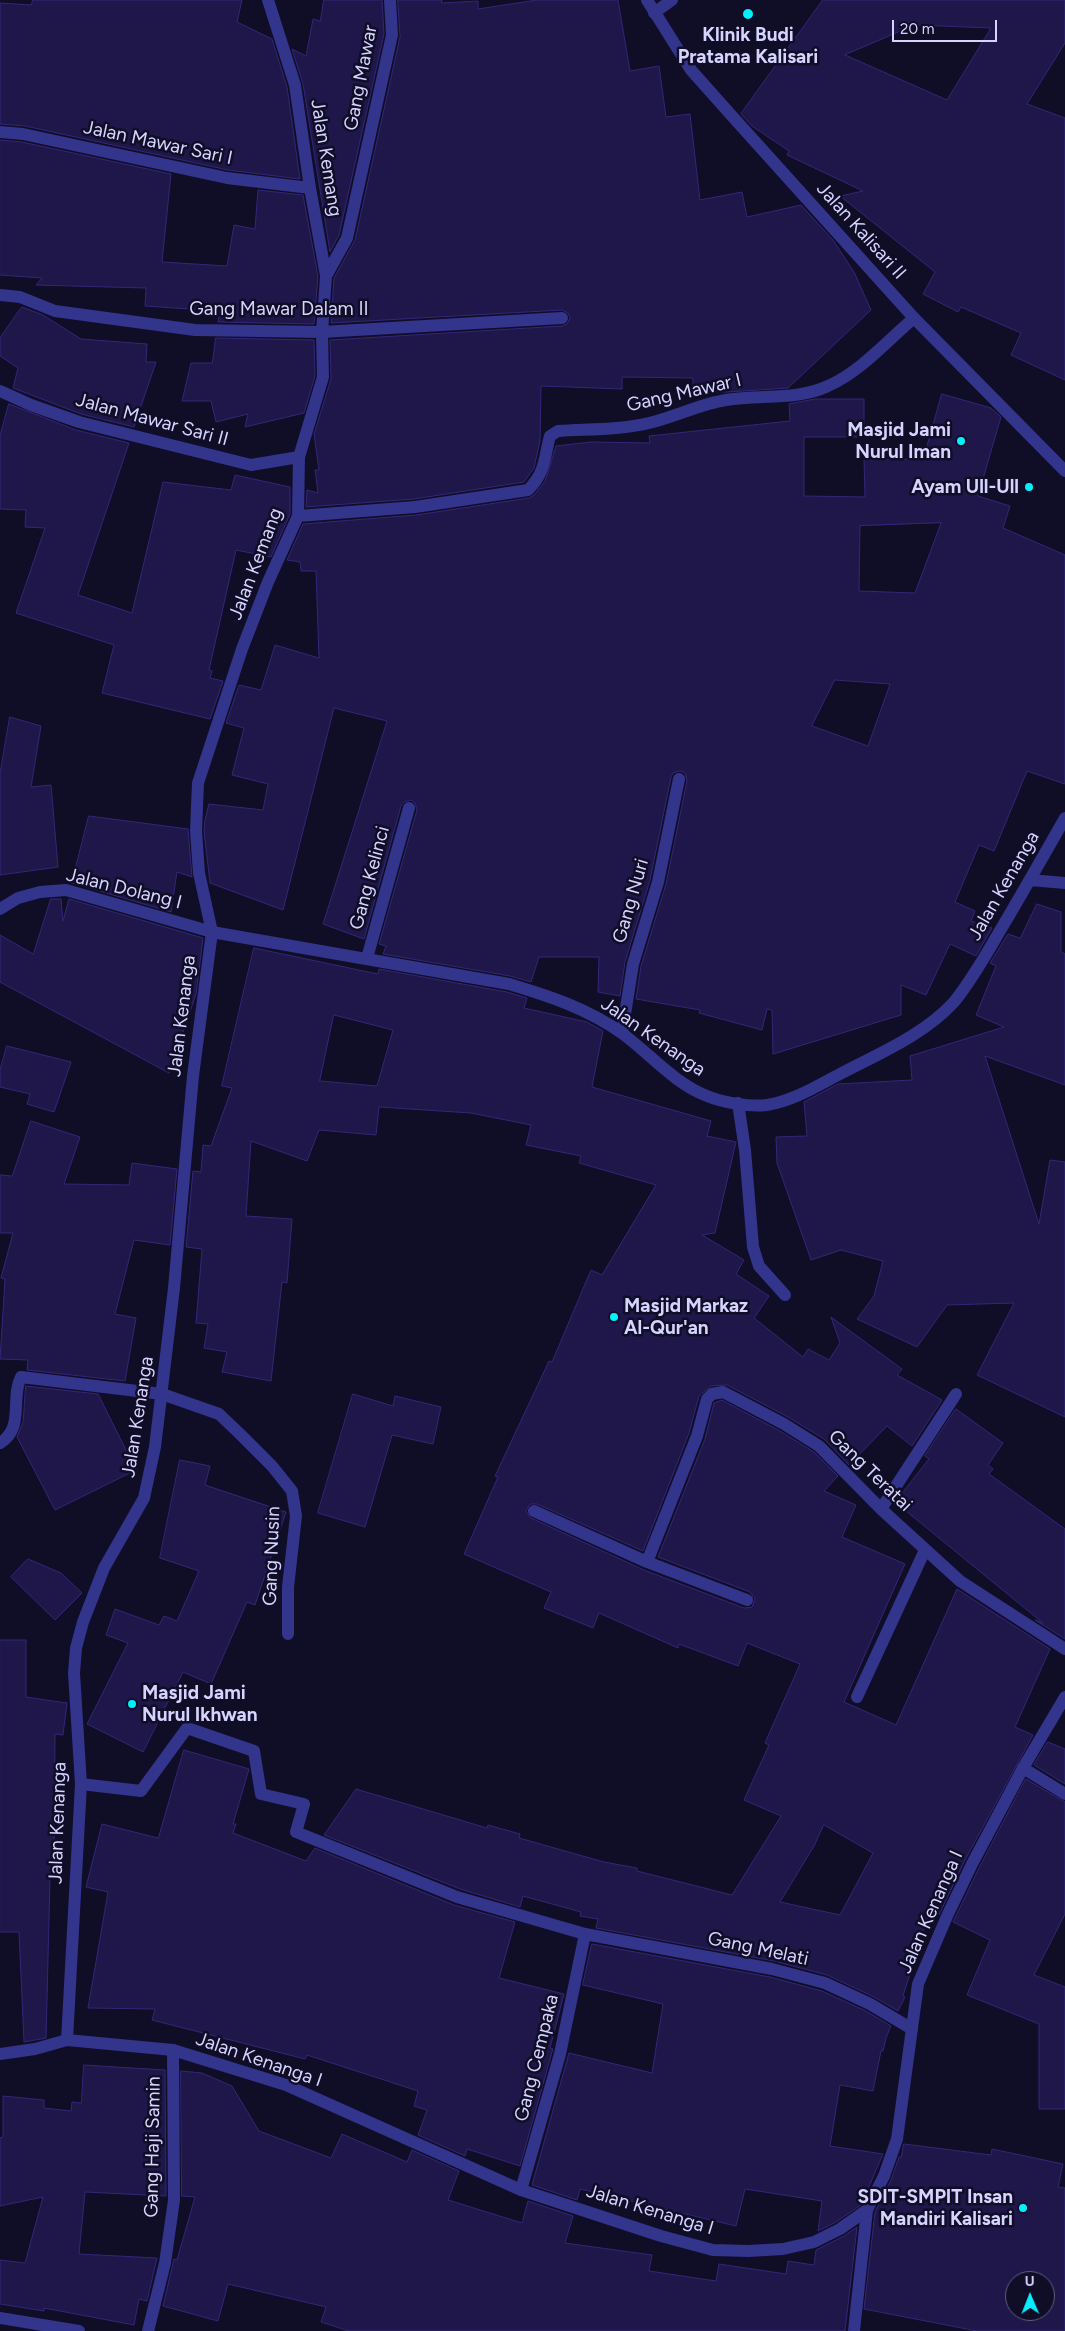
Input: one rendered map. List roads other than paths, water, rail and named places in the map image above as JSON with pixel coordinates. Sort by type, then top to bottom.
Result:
[{"type":"street","name":"Jalan Kemang","points":[[212,932],[199,873],[196,831],[198,782],[242,649],[268,582],[298,516],[299,457],[323,377],[322,332],[326,276],[310,188],[296,85],[268,0]]},
{"type":"street","name":"Gang Mawar","points":[[326,276],[338,256],[349,228],[392,35],[390,0]]},
{"type":"street","name":"Jalan Kalisari II","points":[[647,0],[691,70],[914,318],[1065,471]]},
{"type":"street","points":[[654,13],[672,0]]},
{"type":"street","name":"Jalan Mawar Sari I","points":[[0,132],[23,134],[227,178],[310,188]]},
{"type":"street","name":"Gang Mawar Dalam II","points":[[0,295],[27,299],[55,311],[195,330],[322,332],[562,318]]},
{"type":"street","name":"Gang Mawar I","points":[[298,516],[415,508],[528,490],[538,479],[545,466],[550,436],[558,431],[631,426],[649,423],[725,400],[795,396],[811,392],[848,375],[914,318]]},
{"type":"street","name":"Jalan Mawar Sari II","points":[[0,391],[31,405],[78,422],[251,465],[299,457]]},
{"type":"street","name":"Gang Nuri","points":[[622,1033],[633,964],[658,882],[679,779]]},
{"type":"street","name":"Gang Kelinci","points":[[368,958],[409,808]]},
{"type":"street","name":"Jalan Kenanga","points":[[67,2040],[81,1784],[74,1673],[76,1648],[83,1622],[104,1568],[144,1498],[151,1471],[162,1394],[193,1076],[212,932],[509,984],[544,995],[584,1011],[622,1033],[679,1080],[707,1096],[738,1103],[765,1105],[786,1101],[899,1042],[940,1016],[954,1001],[985,956],[1065,818]]},
{"type":"street","points":[[1030,880],[1065,883]]},
{"type":"street","name":"Jalan Dolang I","points":[[0,909],[18,898],[40,892],[66,890],[212,932]]},
{"type":"street","points":[[738,1103],[745,1150],[753,1247],[759,1266],[785,1295]]},
{"type":"street","name":"Gang Nusin","points":[[0,1443],[8,1438],[16,1420],[20,1377],[162,1394],[218,1414],[272,1466],[292,1491],[296,1516],[288,1587],[288,1634]]},
{"type":"street","name":"Gang Teratai","points":[[646,1562],[697,1436],[707,1399],[712,1394],[723,1392],[784,1424],[819,1446],[881,1509],[960,1581],[1065,1649]]},
{"type":"street","points":[[881,1509],[956,1394]]},
{"type":"street","points":[[534,1511],[646,1562],[747,1600]]},
{"type":"street","points":[[857,1697],[925,1550]]},
{"type":"street","name":"Jalan Kenanga I","points":[[67,2040],[173,2050],[286,2085],[522,2190],[661,2236],[713,2250],[783,2249],[814,2242],[840,2229],[867,2210],[884,2176],[897,2139],[918,1984],[972,1864],[1065,1697]]},
{"type":"street","name":"Gang Melati","points":[[81,1784],[141,1791],[187,1728],[254,1750],[261,1794],[304,1804],[296,1832],[457,1897],[585,1934],[772,1969],[825,1984],[870,2004],[912,2029]]},
{"type":"street","points":[[1024,1768],[1065,1794]]},
{"type":"street","name":"Gang Cempaka","points":[[522,2190],[560,2054],[585,1934]]},
{"type":"street","points":[[0,2054],[35,2049],[67,2040]]},
{"type":"street","name":"Gang Haji Samin","points":[[148,2331],[164,2263],[174,2200],[173,2050]]},
{"type":"street","points":[[854,2331],[867,2210]]},
{"type":"street","points":[[0,2318],[52,2329],[79,2331]]},
{"type":"place","name":"Klinik Budi Pratama Kalisari","points":[[748,14]]},
{"type":"place","name":"Masjid Jami Nurul Iman","points":[[961,441]]},
{"type":"place","name":"Ayam Ull-Ull","points":[[1029,487]]},
{"type":"place","name":"Masjid Markaz Al-Qur'an","points":[[614,1317]]},
{"type":"place","name":"Masjid Jami Nurul Ikhwan","points":[[132,1704]]},
{"type":"place","name":"SDIT-SMPIT Insan Mandiri Kalisari","points":[[1023,2208]]}]
